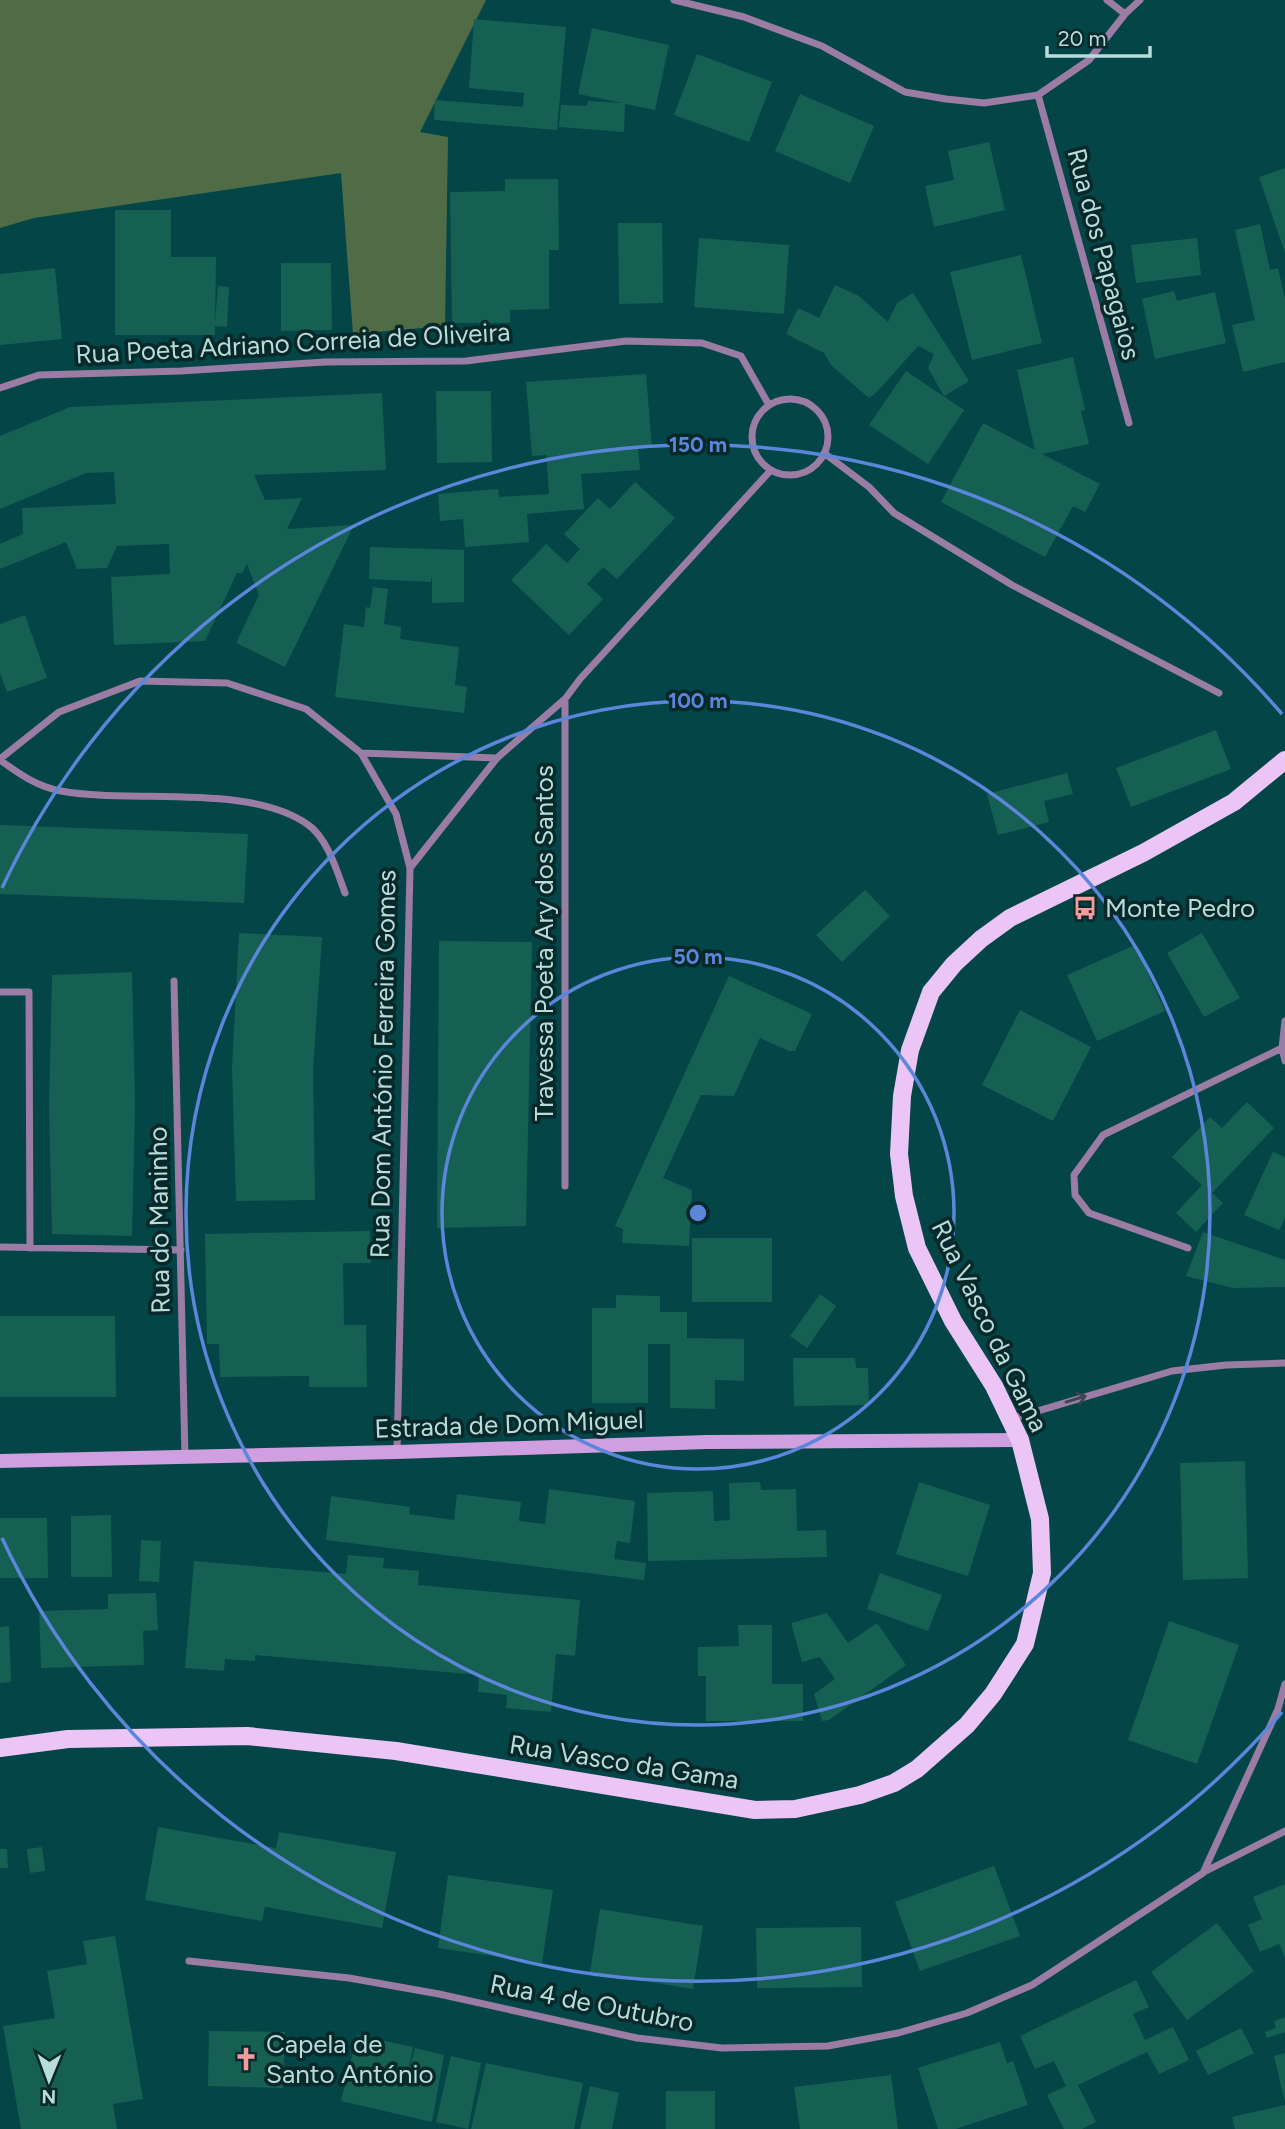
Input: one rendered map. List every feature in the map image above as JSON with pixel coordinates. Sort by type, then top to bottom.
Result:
[{"type":"main road","name":"Rua Vasco da Gama","points":[[0,1748],[68,1739],[247,1735],[396,1751],[755,1810],[795,1809],[860,1795],[894,1783],[917,1769],[967,1725],[993,1694],[1025,1644],[1042,1573],[1040,1519],[1020,1440],[994,1386],[953,1321],[917,1248],[904,1196],[899,1154],[902,1096],[910,1050],[931,992],[981,939],[1010,918],[1143,853],[1234,802],[1285,760]]},
{"type":"street","points":[[674,0],[744,17],[821,46],[905,92],[984,103],[1038,95],[1088,60],[1125,14],[1140,0]]},
{"type":"street","points":[[1107,0],[1125,14]]},
{"type":"street","name":"Rua dos Papagaios","points":[[1038,95],[1129,424]]},
{"type":"street","name":"Rua Poeta Adriano Correia de Oliveira","points":[[0,388],[39,375],[181,371],[324,362],[466,361],[626,341],[702,343],[740,356],[769,405]]},
{"type":"street","points":[[780,400],[804,401],[815,408],[823,418],[828,442],[824,453],[817,464],[807,471],[783,474],[771,470],[761,462],[754,450],[751,438],[753,425],[759,414],[769,405],[780,400]]},
{"type":"street","points":[[824,453],[869,487],[894,513],[1012,585],[1219,693]]},
{"type":"street","points":[[410,868],[497,758],[565,699],[580,679],[771,470]]},
{"type":"street","name":"Rua Dom António Ferreira Gomes","points":[[0,760],[59,712],[140,681],[227,683],[306,709],[361,753],[396,814],[410,868],[397,1452]]},
{"type":"street","name":"Travessa Poeta Ary dos Santos","points":[[565,699],[565,1186]]},
{"type":"street","points":[[361,753],[497,758]]},
{"type":"street","points":[[0,760],[27,779],[60,791],[228,799],[275,808],[309,824],[329,851],[345,893]]},
{"type":"street","name":"Rua do Maninho","points":[[174,981],[185,1457]]},
{"type":"street","points":[[0,992],[29,992],[30,1248]]},
{"type":"street","points":[[1285,1021],[1282,1048],[1285,1061]]},
{"type":"street","points":[[1188,1248],[1089,1213],[1075,1195],[1074,1175],[1103,1135],[1282,1048]]},
{"type":"street","points":[[0,1247],[181,1250]]},
{"type":"street","points":[[1011,1419],[1172,1371],[1226,1365],[1285,1363]]},
{"type":"street","name":"Estrada de Dom Miguel","points":[[0,1461],[707,1442],[1020,1440]]},
{"type":"street","points":[[1203,1873],[1278,1709],[1285,1684]]},
{"type":"street","name":"Rua 4 de Outubro","points":[[189,1961],[332,1975],[375,1982],[637,2038],[722,2048],[828,2046],[898,2033],[967,2013],[1032,1985],[1203,1873],[1285,1831]]},
{"type":"green space","points":[[0,0],[486,0],[420,132],[448,137],[445,326],[353,334],[341,173],[34,218],[0,228]]},
{"type":"building","points":[[474,19],[566,27],[557,130],[434,120],[435,100],[523,107],[524,93],[469,88]]},
{"type":"building","points":[[592,28],[669,45],[655,110],[625,104],[624,132],[559,127],[561,105],[587,106],[588,101],[623,103],[578,94]]},
{"type":"building","points":[[697,54],[772,82],[749,142],[674,115]]},
{"type":"building","points":[[800,94],[874,126],[850,183],[775,151]]},
{"type":"building","points":[[989,142],[1005,210],[934,227],[925,186],[954,180],[948,151]]},
{"type":"building","points":[[1285,168],[1285,253],[1259,177]]},
{"type":"building","points":[[505,179],[558,179],[559,250],[549,250],[549,309],[510,310],[510,323],[452,323],[450,192],[505,191]]},
{"type":"building","points":[[115,210],[171,210],[171,257],[216,257],[215,322],[218,286],[229,287],[227,327],[215,326],[215,335],[115,335]]},
{"type":"building","points":[[618,223],[662,223],[663,303],[619,304]]},
{"type":"building","points":[[1260,224],[1270,270],[1278,268],[1285,299],[1285,362],[1243,372],[1232,325],[1255,320],[1235,230]]},
{"type":"building","points":[[699,238],[789,245],[784,314],[694,307]]},
{"type":"building","points":[[1197,238],[1201,275],[1136,283],[1131,245]]},
{"type":"building","points":[[1021,255],[1042,343],[972,360],[950,272]]},
{"type":"building","points":[[281,263],[331,263],[332,330],[281,331]]},
{"type":"building","points":[[55,268],[62,339],[0,345],[0,274]]},
{"type":"building","points":[[835,285],[859,296],[888,322],[897,303],[913,293],[969,381],[944,396],[928,368],[934,354],[918,346],[869,398],[831,365],[824,353],[786,334],[798,308],[819,318]]},
{"type":"building","points":[[1174,291],[1177,301],[1215,292],[1226,343],[1155,359],[1142,299]]},
{"type":"building","points":[[1073,357],[1085,410],[1081,411],[1089,444],[1042,454],[1100,484],[1085,512],[1073,506],[1045,557],[941,502],[983,423],[1035,450],[1017,370]]},
{"type":"building","points":[[906,371],[964,410],[928,464],[869,425]]},
{"type":"building","points":[[646,374],[652,448],[638,448],[640,470],[581,474],[584,509],[527,514],[529,542],[465,547],[463,519],[440,521],[438,494],[498,489],[499,497],[549,494],[546,455],[532,456],[526,382]]},
{"type":"building","points":[[436,391],[491,391],[492,462],[437,463]]},
{"type":"building","points":[[382,393],[386,470],[254,475],[265,500],[302,498],[287,529],[354,525],[285,667],[236,643],[259,595],[247,564],[242,573],[237,573],[205,641],[114,645],[111,577],[170,574],[169,544],[117,546],[107,568],[77,569],[66,542],[0,569],[0,544],[23,534],[22,508],[116,504],[114,472],[86,473],[0,509],[0,436],[70,407]]},
{"type":"building","points":[[635,482],[675,518],[617,579],[603,567],[587,584],[603,599],[569,635],[511,580],[546,544],[567,563],[580,549],[564,534],[598,498],[610,509]]},
{"type":"building","points":[[370,547],[464,550],[464,602],[432,603],[432,575],[431,582],[369,579]]},
{"type":"building","points":[[373,587],[388,589],[384,624],[401,627],[400,639],[459,647],[455,685],[467,687],[464,713],[335,697],[344,624],[364,627],[366,607],[370,608]]},
{"type":"building","points":[[25,615],[47,678],[7,692],[0,673],[0,624]]},
{"type":"building","points":[[1216,730],[1231,769],[1131,807],[1116,768]]},
{"type":"building","points":[[1067,773],[1073,794],[1044,801],[1049,822],[998,835],[987,794]]},
{"type":"building","points":[[0,825],[248,834],[244,903],[0,894]]},
{"type":"building","points":[[865,890],[890,916],[842,962],[816,935]]},
{"type":"building","points":[[239,933],[322,937],[313,1070],[315,1200],[236,1201],[232,1068]]},
{"type":"building","points":[[1202,933],[1240,998],[1204,1017],[1167,953]]},
{"type":"building","points":[[439,941],[532,942],[526,1226],[437,1228]]},
{"type":"building","points":[[1135,945],[1165,1011],[1097,1041],[1067,975]]},
{"type":"building","points":[[132,972],[135,1105],[132,1236],[52,1234],[49,1108],[52,975]]},
{"type":"building","points":[[729,976],[812,1014],[795,1051],[760,1038],[734,1096],[701,1095],[663,1178],[692,1190],[689,1246],[622,1243],[623,1229],[615,1226]]},
{"type":"building","points":[[1020,1010],[1091,1047],[1053,1121],[982,1085]]},
{"type":"building","points":[[1247,1102],[1274,1128],[1212,1193],[1223,1203],[1196,1232],[1176,1213],[1202,1185],[1172,1157],[1210,1117],[1222,1128]]},
{"type":"building","points":[[1273,1152],[1285,1157],[1285,1218],[1279,1230],[1244,1215]]},
{"type":"building","points":[[370,1231],[371,1263],[343,1263],[344,1325],[366,1325],[367,1387],[309,1387],[309,1376],[220,1377],[219,1344],[207,1344],[205,1234]]},
{"type":"building","points":[[1203,1232],[1285,1260],[1285,1287],[1233,1288],[1186,1276]]},
{"type":"building","points":[[692,1238],[772,1238],[772,1302],[692,1302]]},
{"type":"building","points":[[820,1294],[836,1306],[807,1348],[790,1336]]},
{"type":"building","points":[[616,1295],[660,1296],[660,1312],[687,1312],[687,1338],[744,1339],[744,1381],[715,1380],[715,1409],[670,1408],[670,1344],[648,1344],[648,1403],[592,1403],[592,1308],[616,1308]]},
{"type":"building","points":[[0,1316],[115,1316],[116,1397],[0,1397]]},
{"type":"building","points":[[793,1358],[855,1358],[856,1368],[868,1368],[869,1405],[794,1406]]},
{"type":"building","points":[[1245,1461],[1248,1578],[1183,1580],[1180,1463]]},
{"type":"building","points":[[760,1482],[761,1490],[796,1489],[797,1531],[826,1530],[827,1557],[648,1561],[647,1493],[713,1491],[714,1521],[730,1520],[729,1483]]},
{"type":"building","points":[[919,1482],[990,1505],[968,1576],[896,1554]]},
{"type":"building","points":[[549,1489],[635,1501],[630,1543],[617,1541],[614,1559],[646,1563],[644,1580],[326,1540],[331,1496],[410,1507],[409,1514],[454,1520],[457,1494],[521,1502],[519,1521],[545,1524]]},
{"type":"building","points":[[111,1515],[112,1577],[71,1577],[71,1516]]},
{"type":"building","points":[[0,1518],[47,1518],[48,1578],[0,1578]]},
{"type":"building","points":[[141,1540],[161,1541],[159,1582],[139,1581]]},
{"type":"building","points":[[348,1555],[384,1558],[383,1568],[419,1571],[418,1585],[580,1600],[575,1656],[556,1654],[551,1712],[506,1708],[507,1695],[478,1692],[479,1675],[255,1655],[255,1661],[225,1659],[224,1671],[185,1668],[194,1561],[346,1574]]},
{"type":"building","points":[[880,1573],[942,1595],[928,1631],[867,1609]]},
{"type":"building","points":[[156,1593],[158,1630],[143,1631],[144,1665],[41,1668],[39,1611],[108,1609],[108,1594]]},
{"type":"building","points":[[827,1613],[848,1643],[877,1623],[906,1665],[829,1720],[822,1721],[814,1694],[835,1679],[820,1657],[802,1662],[791,1623]]},
{"type":"building","points":[[1169,1621],[1239,1645],[1197,1764],[1128,1740]]},
{"type":"building","points":[[738,1625],[772,1625],[772,1684],[803,1684],[803,1721],[706,1721],[706,1676],[698,1676],[698,1647],[739,1646]]},
{"type":"building","points":[[9,1626],[11,1682],[0,1683],[0,1627]]},
{"type":"building","points":[[158,1827],[276,1848],[279,1832],[396,1852],[382,1928],[265,1907],[262,1921],[145,1900]]},
{"type":"building","points":[[42,1847],[45,1871],[30,1873],[27,1849]]},
{"type":"building","points":[[0,1849],[7,1849],[8,1868],[0,1868]]},
{"type":"building","points":[[994,1866],[1020,1936],[920,1971],[895,1902]]},
{"type":"building","points":[[448,1875],[553,1890],[542,1963],[438,1948]]},
{"type":"building","points":[[1285,1884],[1285,1957],[1279,1944],[1260,1952],[1248,1925],[1262,1919],[1253,1897]]},
{"type":"building","points":[[600,1909],[703,1926],[693,1989],[590,1972]]},
{"type":"building","points":[[1217,1923],[1254,1971],[1187,2020],[1151,1972]]},
{"type":"building","points":[[861,1927],[862,1987],[757,1988],[756,1928]]},
{"type":"building","points":[[115,1936],[143,2099],[113,2104],[117,2129],[21,2129],[3,2026],[55,2018],[47,1971],[87,1964],[83,1941]]},
{"type":"building","points":[[1136,1980],[1149,2007],[1133,2014],[1145,2040],[1173,2027],[1189,2060],[1159,2074],[1147,2052],[1078,2085],[1096,2122],[1082,2129],[1064,2129],[1047,2095],[1066,2086],[1054,2061],[1035,2069],[1020,2036]]},
{"type":"building","points":[[1285,2017],[1285,2032],[1267,2038],[1265,2032],[1276,2028],[1274,2021]]},
{"type":"building","points":[[1241,2028],[1254,2053],[1208,2075],[1196,2051]]},
{"type":"building","name":"Capela de Santo António","points":[[209,2031],[285,2032],[283,2088],[208,2086]]},
{"type":"building","points":[[357,2035],[413,2047],[407,2077],[415,2048],[444,2055],[432,2122],[341,2101]]},
{"type":"building","points":[[1000,2042],[1007,2063],[1013,2061],[1028,2105],[956,2129],[938,2129],[918,2068]]},
{"type":"building","points":[[1285,2053],[1285,2099],[1284,2099],[1274,2056]]},
{"type":"building","points":[[451,2056],[481,2063],[468,2129],[436,2122]]},
{"type":"building","points":[[486,2063],[583,2083],[574,2129],[471,2129]]},
{"type":"building","points":[[891,2075],[898,2129],[800,2129],[794,2087]]},
{"type":"building","points":[[590,2086],[619,2093],[612,2129],[580,2129]]},
{"type":"building","points":[[666,2091],[715,2091],[715,2129],[666,2129]]},
{"type":"building","points":[[1285,2105],[1285,2129],[1235,2129],[1232,2117]]},
{"type":"place","name":"Monte Pedro","points":[[1085,908]]},
{"type":"place","name":"Capela de Santo António","points":[[246,2059]]}]
